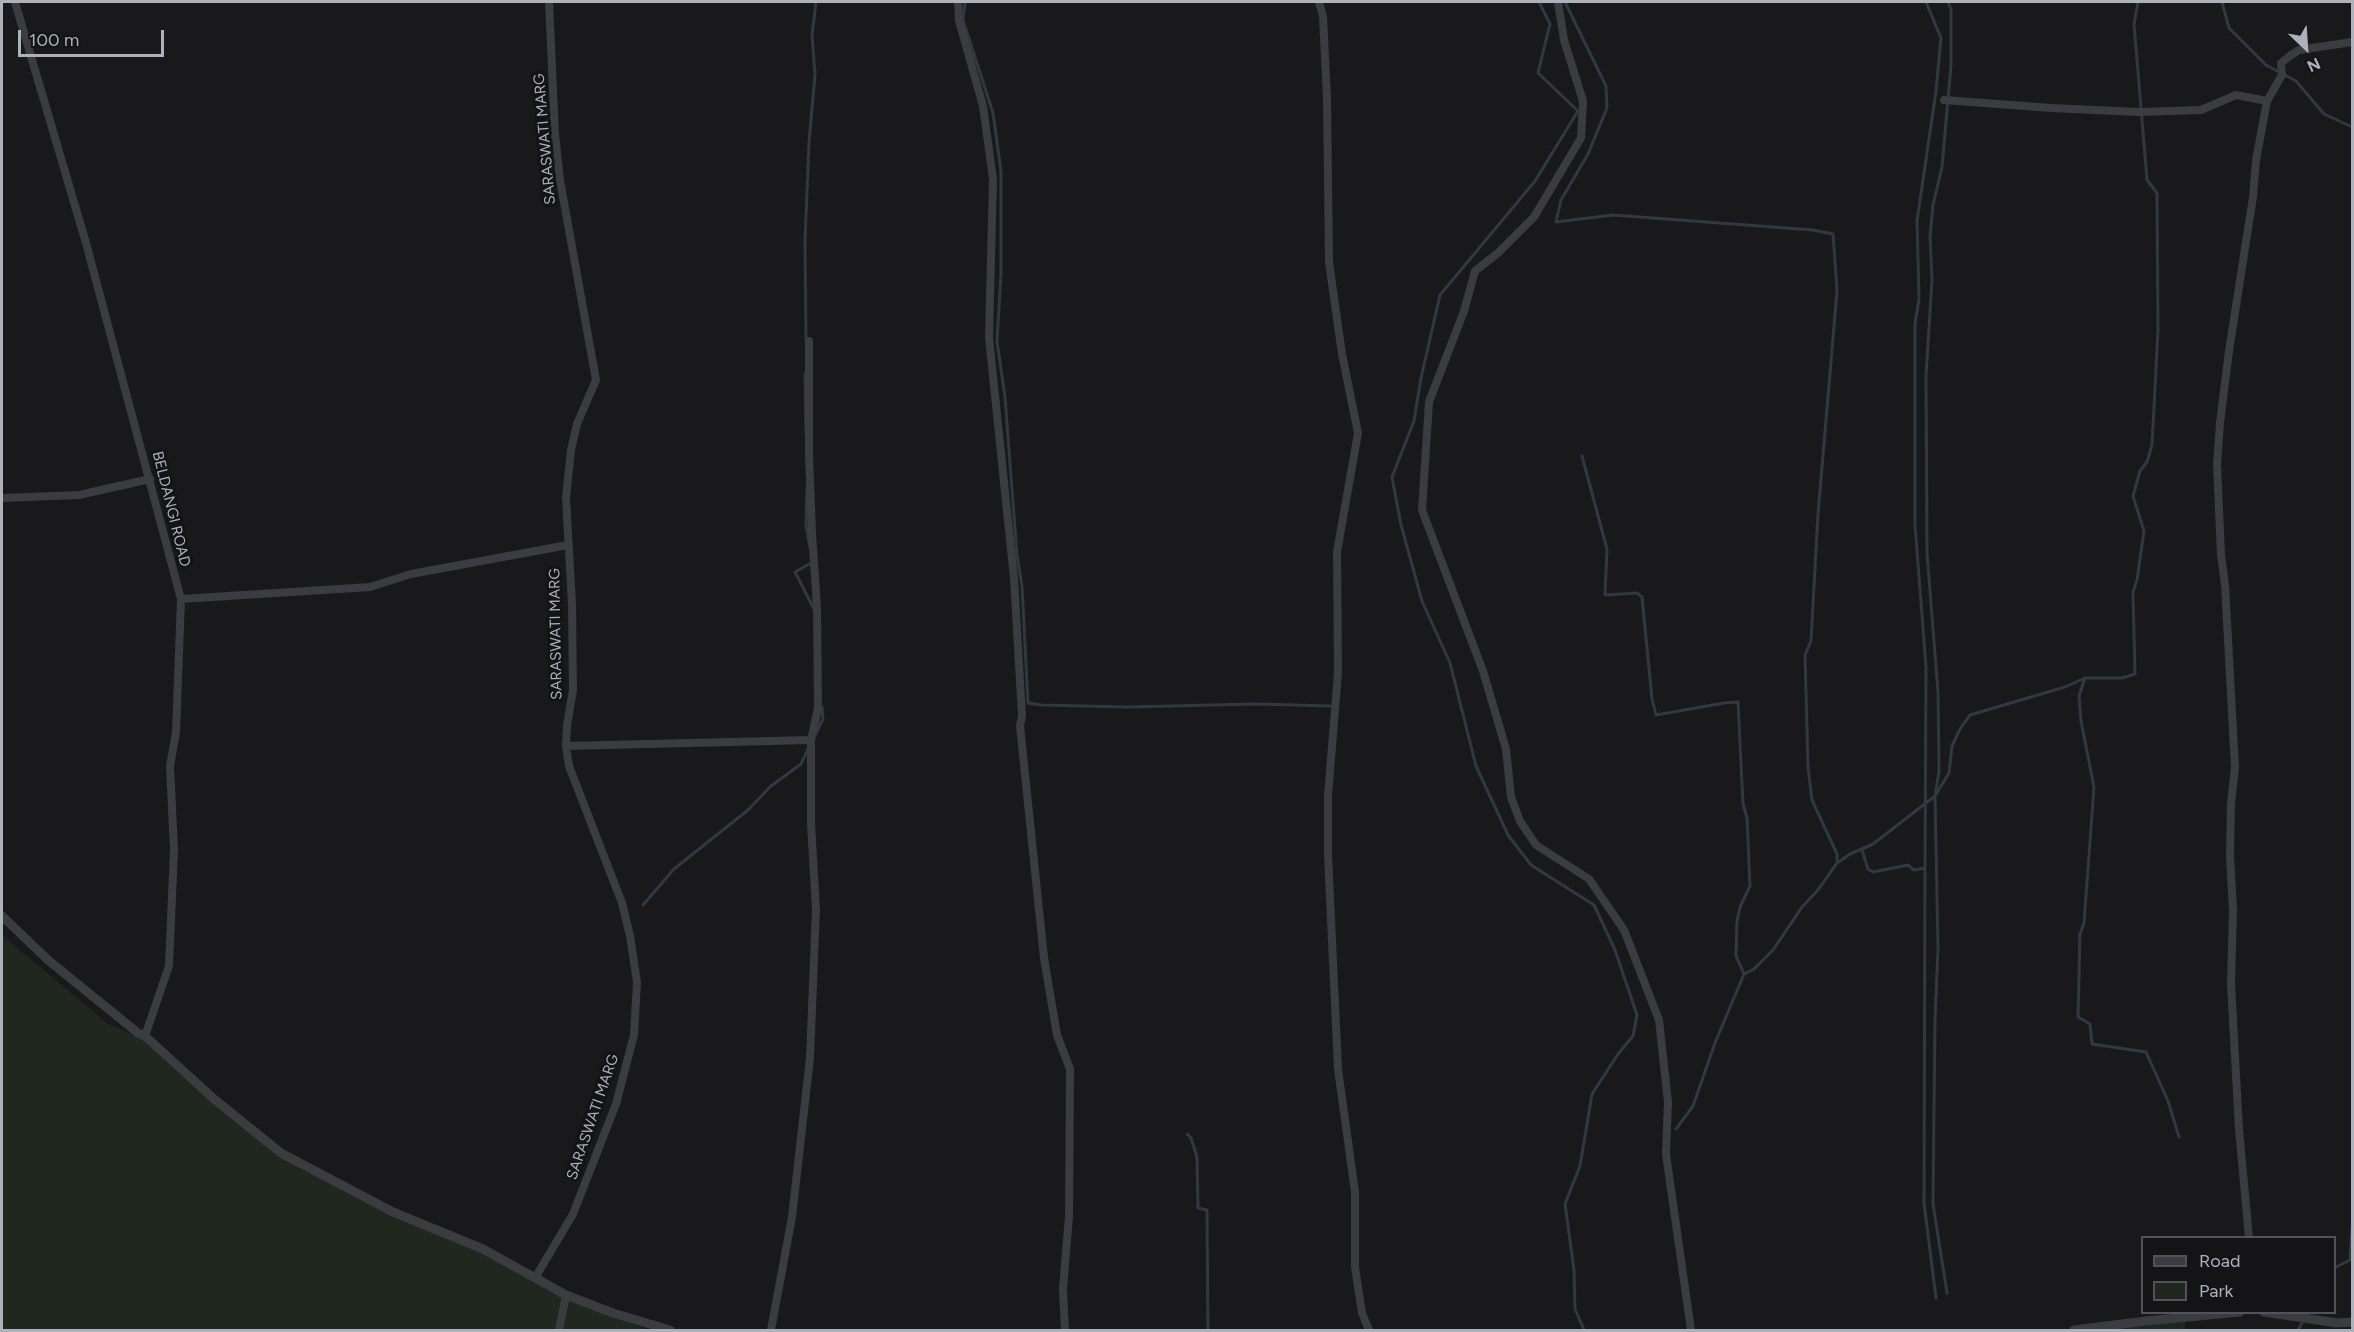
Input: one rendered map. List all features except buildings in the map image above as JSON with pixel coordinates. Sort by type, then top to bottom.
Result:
[{"type":"street","name":"BELDANGI ROAD","points":[[15,2],[86,243],[181,599],[176,732],[170,766],[174,850],[169,966],[145,1036]]},
{"type":"street","name":"SARASWATI MARG","points":[[536,1278],[573,1214],[616,1104],[633,1035],[637,982],[622,903],[569,766],[566,746],[573,690],[573,614],[566,498],[571,450],[577,424],[596,380],[560,180],[555,134],[549,2]]},
{"type":"street","points":[[958,2],[959,21],[983,106],[993,179],[989,338],[1014,578],[1022,716],[1020,726],[1044,958],[1057,1035],[1070,1069],[1069,1216],[1063,1289],[1065,1330]]},
{"type":"street","points":[[1319,2],[1323,16],[1327,98],[1329,262],[1342,354],[1358,433],[1337,552],[1338,673],[1328,795],[1328,846],[1338,1069],[1355,1192],[1356,1267],[1362,1313],[1369,1330]]},
{"type":"street","points":[[1558,2],[1564,40],[1583,101],[1581,138],[1534,218],[1498,253],[1475,270],[1464,311],[1429,402],[1422,510],[1483,671],[1506,748],[1511,797],[1520,821],[1536,845],[1589,879],[1624,930],[1659,1020],[1668,1102],[1666,1154],[1691,1330]]},
{"type":"street","points":[[2249,1236],[2239,1128],[2231,984],[2233,910],[2230,856],[2231,804],[2235,767],[2217,464],[2229,351],[2246,248],[2256,160],[2267,101],[2282,75],[2281,63],[2299,50],[2352,42]]},
{"type":"street","points":[[1944,100],[2139,112],[2201,110],[2236,95],[2267,101]]},
{"type":"street","points":[[771,1330],[792,1218],[810,1058],[816,910],[811,823],[811,740],[818,708],[818,618],[810,488],[809,341]]},
{"type":"street","points":[[2,498],[79,495],[150,479]]},
{"type":"street","points":[[181,599],[370,587],[411,574],[568,545]]},
{"type":"street","points":[[566,746],[811,740]]},
{"type":"street","points":[[2,916],[48,960],[138,1033],[145,1036],[214,1099],[280,1153],[393,1212],[483,1249],[566,1295],[613,1313],[670,1330]]},
{"type":"street","points":[[558,1330],[566,1295]]},
{"type":"street","points":[[2074,1330],[2219,1314]]},
{"type":"street","points":[[2274,1314],[2339,1327],[2352,1322]]},
{"type":"green space","points":[[2,935],[107,1023],[150,1042],[261,1140],[427,1226],[595,1308],[649,1330],[2,1330]]},
{"type":"green space","points":[[2185,1318],[2185,1330],[2074,1330]]},
{"type":"waterway","points":[[806,340],[805,241],[809,142],[815,75],[812,35],[816,2]]},
{"type":"waterway","points":[[965,2],[963,20],[993,113],[1001,171],[1001,274],[997,341],[1005,397],[1017,555],[1022,586],[1028,703],[1127,707],[1257,704],[1331,706]]},
{"type":"waterway","points":[[1539,2],[1550,24],[1538,73],[1578,111],[1535,181],[1440,295],[1421,378],[1414,421],[1392,477],[1401,525],[1422,601],[1450,663],[1476,766],[1508,835],[1531,865],[1594,905],[1615,950],[1637,1015],[1633,1036],[1618,1054],[1592,1094],[1580,1166],[1565,1204],[1574,1270],[1575,1309],[1584,1330]]},
{"type":"waterway","points":[[1565,2],[1606,86],[1607,108],[1588,154],[1561,200],[1556,222],[1613,215],[1813,230],[1833,234],[1837,291],[1818,514],[1811,641],[1805,655],[1808,767],[1812,800],[1837,854],[1837,863]]},
{"type":"waterway","points":[[1925,868],[1926,667],[1915,525],[1915,324],[1919,299],[1917,221],[1936,91],[1941,38],[1926,2]]},
{"type":"waterway","points":[[1947,1293],[1933,1204],[1938,948],[1935,796],[1939,771],[1938,692],[1927,553],[1926,376],[1932,280],[1930,236],[1933,205],[1942,167],[1951,65],[1951,9],[1948,2]]},
{"type":"waterway","points":[[1676,1129],[1693,1106],[1715,1043],[1744,974],[1754,969],[1773,950],[1802,907],[1818,890],[1837,863],[1850,854],[1873,844],[1935,796],[1949,773],[1952,746],[1970,715],[2065,687],[2085,678],[2122,678],[2135,674],[2133,592],[2137,580],[2144,531],[2133,496],[2140,471],[2147,462],[2152,445],[2158,330],[2157,193],[2147,180],[2134,24],[2138,2]]},
{"type":"waterway","points":[[2222,2],[2229,28],[2266,65],[2296,81],[2324,114],[2352,127]]},
{"type":"waterway","points":[[805,374],[806,433]]},
{"type":"waterway","points":[[1582,456],[1607,549],[1605,595],[1637,593],[1642,597],[1652,699],[1656,715],[1738,702],[1750,886],[1740,907],[1737,921],[1736,956],[1744,974]]},
{"type":"waterway","points":[[807,488],[806,526],[810,547]]},
{"type":"waterway","points":[[813,562],[795,572],[814,609]]},
{"type":"waterway","points":[[2085,678],[2079,696],[2081,721],[2094,787],[2084,923],[2080,934],[2078,1017],[2090,1024],[2092,1044],[2146,1052],[2168,1101],[2179,1137]]},
{"type":"waterway","points":[[815,735],[823,719],[822,707]]},
{"type":"waterway","points":[[643,905],[674,869],[748,810],[771,786],[801,764],[808,749]]},
{"type":"waterway","points":[[1862,850],[1868,869],[1873,872],[1908,865],[1914,870],[1925,868],[1924,1203],[1936,1298]]},
{"type":"waterway","points":[[1187,1134],[1191,1138],[1197,1157],[1198,1208],[1207,1210],[1208,1330]]},
{"type":"waterway","points":[[2336,1267],[2350,1260],[2352,1227]]},
{"type":"waterway","points":[[2298,1330],[2302,1323]]}]
